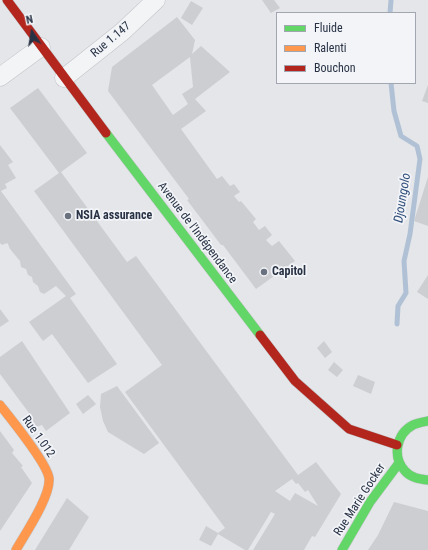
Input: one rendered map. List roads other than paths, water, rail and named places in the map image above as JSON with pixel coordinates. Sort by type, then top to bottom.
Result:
[{"type":"main road","name":"Avenue de l'Indépendance","points":[[7,0],[64,78],[295,381],[349,429],[397,445]]},
{"type":"main road","name":"Rue 1.012","points":[[0,405],[44,465],[49,478],[46,493],[16,550]]},
{"type":"main road","points":[[428,421],[419,422],[407,428],[400,436],[397,445],[399,463],[409,475],[428,480]]},
{"type":"main road","name":"Rue Marie Gocker","points":[[342,550],[370,502],[399,463]]},
{"type":"street","name":"Rue 1.147","points":[[64,78],[122,32],[156,0]]},
{"type":"street","points":[[0,77],[41,47]]},
{"type":"waterway","name":"Djoungolo","points":[[390,12],[391,0]]},
{"type":"waterway","name":"Djoungolo","points":[[391,84],[394,111],[401,136],[417,146],[420,159],[410,234],[404,261],[406,293],[398,306],[397,324]]},
{"type":"place","name":"NSIA assurance","points":[[68,216]]},
{"type":"place","name":"Capitol","points":[[264,272]]}]
